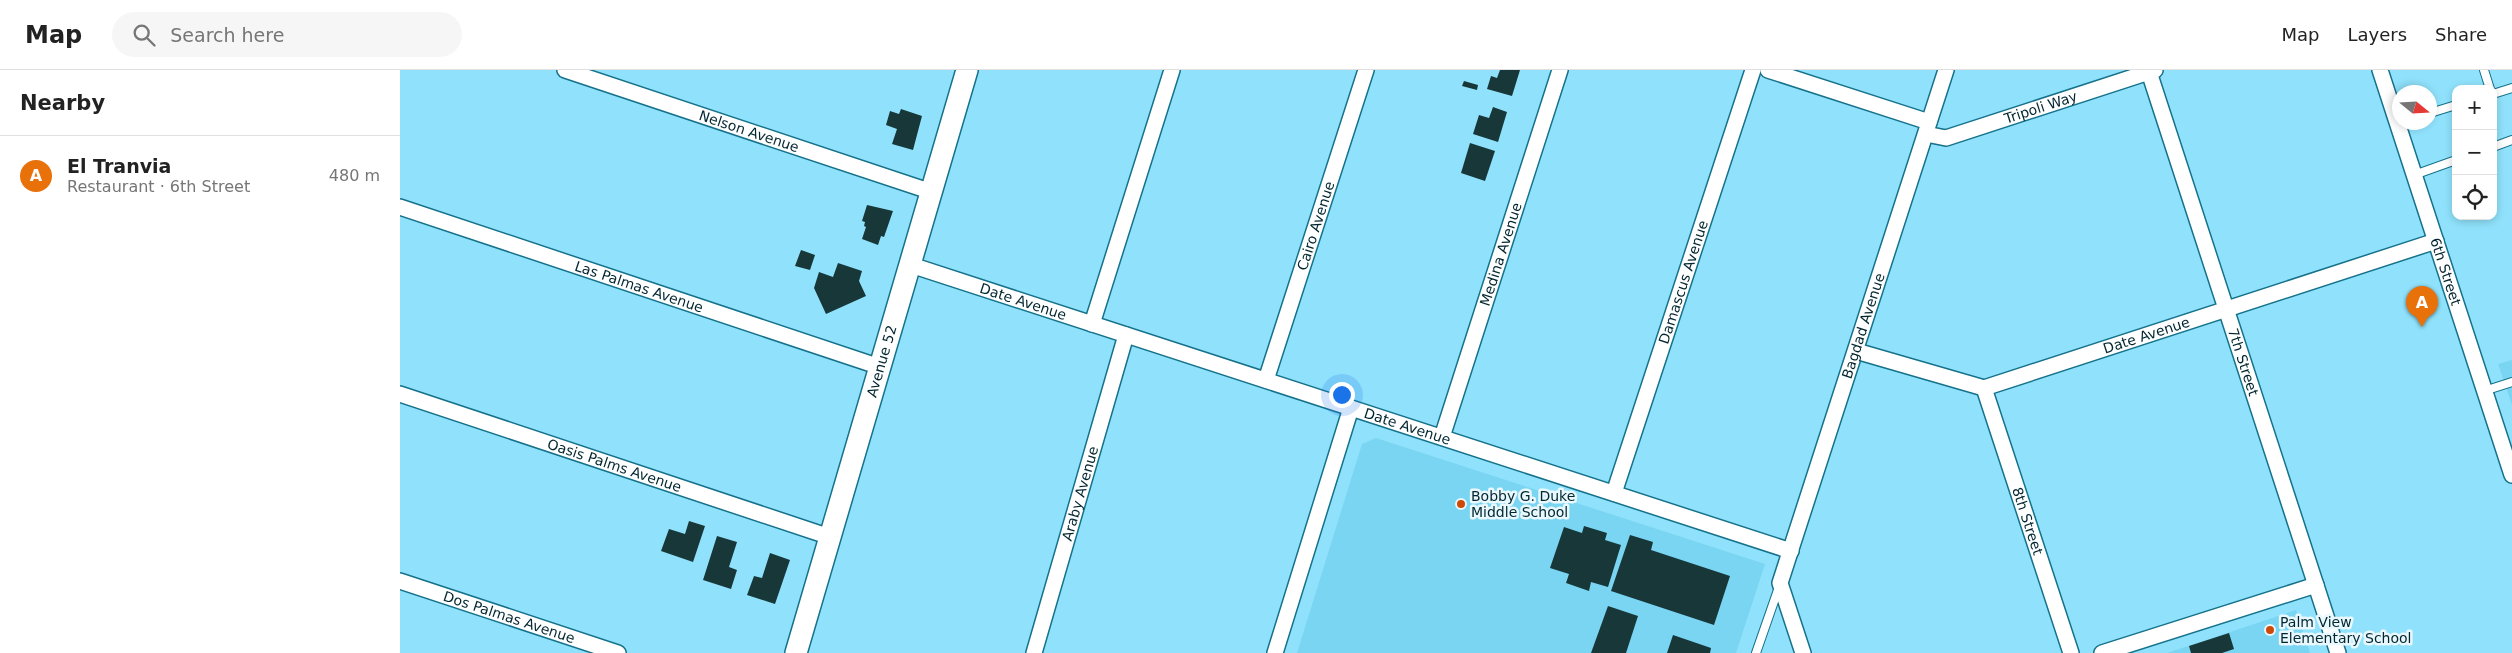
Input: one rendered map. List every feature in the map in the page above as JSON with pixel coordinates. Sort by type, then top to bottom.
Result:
[{"type":"main road","name":"Avenue 52","points":[[796,653],[967,70]]},
{"type":"street","name":"Nelson Avenue","points":[[565,70],[932,192]]},
{"type":"street","points":[[1092,324],[1172,70]]},
{"type":"street","name":"Cairo Avenue","points":[[1266,380],[1366,70]]},
{"type":"street","name":"Medina Avenue","points":[[1442,437],[1560,70]]},
{"type":"street","name":"Damascus Avenue","points":[[1614,493],[1754,70]]},
{"type":"street","name":"Tripoli Way","points":[[1768,70],[1928,128],[1946,138],[2151,71]]},
{"type":"street","name":"Bagdad Avenue","points":[[1780,583],[1946,70]]},
{"type":"street","name":"6th Street","points":[[2380,70],[2392,105]]},
{"type":"street","name":"7th Street","points":[[2151,71],[2338,653]]},
{"type":"street","name":"6th Street","points":[[2400,130],[2512,475]]},
{"type":"street","name":"Las Palmas Avenue","points":[[400,207],[880,367]]},
{"type":"street","name":"Date Avenue","points":[[1984,388],[2436,241]]},
{"type":"street","name":"Date Avenue","points":[[911,265],[1791,550]]},
{"type":"street","name":"Araby Avenue","points":[[1034,653],[1126,335]]},
{"type":"street","points":[[1856,351],[1984,388]]},
{"type":"street","name":"8th Street","points":[[1984,388],[2071,653]]},
{"type":"street","name":"Oasis Palms Avenue","points":[[400,394],[830,537]]},
{"type":"street","points":[[1275,653],[1351,408]]},
{"type":"street","name":"Dos Palmas Avenue","points":[[400,581],[618,653]]},
{"type":"street","points":[[1780,583],[1803,653]]},
{"type":"street","points":[[2102,653],[2316,585]]},
{"type":"lane","points":[[2484,70],[2489,85]]},
{"type":"lane","points":[[2497,93],[2512,88]]},
{"type":"lane","points":[[2437,111],[2452,106]]},
{"type":"lane","points":[[2497,146],[2512,140]]},
{"type":"lane","points":[[2414,175],[2452,161]]},
{"type":"lane","points":[[2484,391],[2512,382]]},
{"type":"lane","points":[[1756,653],[1780,583]]},
{"type":"shaded area","points":[[2512,360],[2512,405],[2498,364]]},
{"type":"shaded area","name":"Bobby G. Duke Middle School","points":[[1376,438],[1765,564],[1736,653],[1297,653],[1362,444]]},
{"type":"shaded area","name":"Palm View Elementary School","points":[[2296,610],[2310,653],[2167,653]]},
{"type":"building","points":[[1500,70],[1520,70],[1512,96],[1487,89],[1491,76],[1497,78]]},
{"type":"building","points":[[1464,81],[1478,85],[1477,90],[1462,86]]},
{"type":"building","points":[[1493,107],[1507,112],[1498,142],[1473,134],[1479,115],[1489,118]]},
{"type":"building","points":[[901,109],[922,116],[913,150],[892,144],[897,129],[886,125],[890,111],[899,114]]},
{"type":"building","points":[[1470,143],[1495,151],[1485,181],[1461,173]]},
{"type":"building","points":[[867,205],[893,211],[884,237],[881,236],[878,245],[862,239],[866,227],[864,226],[865,222],[862,221]]},
{"type":"building","points":[[801,250],[815,255],[810,270],[795,266]]},
{"type":"building","points":[[838,263],[862,271],[859,281],[866,296],[826,314],[814,288],[819,272],[833,277]]},
{"type":"building","points":[[689,521],[705,526],[693,562],[661,551],[669,529],[685,534]]},
{"type":"building","points":[[1584,526],[1607,533],[1605,540],[1621,545],[1608,587],[1591,582],[1589,591],[1566,583],[1569,574],[1550,568],[1564,527],[1582,533]]},
{"type":"building","points":[[1630,535],[1653,542],[1651,550],[1730,576],[1714,625],[1611,591]]},
{"type":"building","points":[[717,536],[737,542],[729,567],[737,570],[731,589],[703,580]]},
{"type":"building","points":[[770,553],[790,560],[775,604],[747,595],[754,576],[762,578]]},
{"type":"building","points":[[1608,606],[1638,616],[1626,653],[1591,653]]},
{"type":"building","points":[[2229,633],[2234,649],[2222,653],[2191,653],[2189,646]]},
{"type":"building","points":[[1673,635],[1711,648],[1710,653],[1667,653]]},
{"type":"place","name":"El Tranvia","points":[[2422,327]]},
{"type":"place","name":"Bobby G. Duke Middle School","points":[[1461,504]]},
{"type":"place","name":"Palm View Elementary School","points":[[2270,630]]}]
